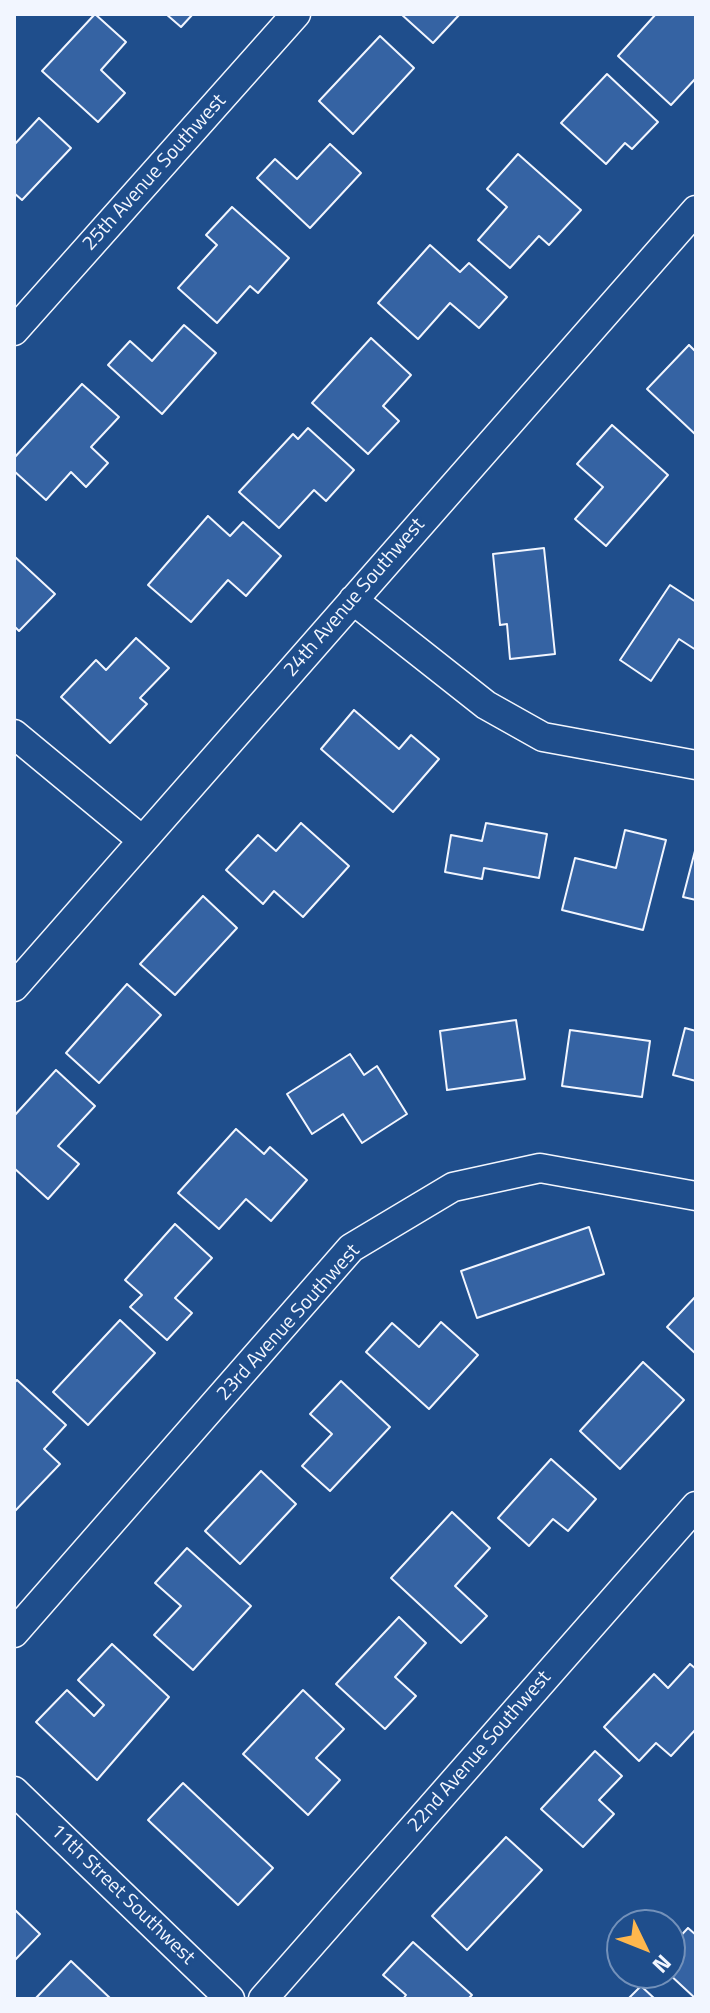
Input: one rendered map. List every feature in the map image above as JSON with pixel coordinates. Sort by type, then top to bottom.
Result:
[{"type":"street","name":"25th Avenue Southwest","points":[[14,331],[296,14]]},
{"type":"street","name":"24th Avenue Southwest","points":[[14,987],[353,600],[691,228]]},
{"type":"street","points":[[353,600],[486,705],[543,737],[696,765]]},
{"type":"street","points":[[14,734],[142,840]]},
{"type":"street","name":"23rd Avenue Southwest","points":[[14,1633],[351,1248],[453,1187],[540,1168],[696,1196]]},
{"type":"street","name":"22nd Avenue Southwest","points":[[263,1999],[696,1506]]},
{"type":"street","name":"11th Street Southwest","points":[[14,1791],[230,1999]]},
{"type":"building","points":[[95,14],[126,42],[101,70],[125,93],[98,122],[42,71]]},
{"type":"building","points":[[166,14],[193,14],[181,27]]},
{"type":"building","points":[[401,14],[460,14],[433,43]]},
{"type":"building","points":[[656,14],[696,14],[696,78],[671,105],[618,56]]},
{"type":"building","points":[[380,36],[414,68],[353,134],[319,101]]},
{"type":"building","points":[[607,74],[658,122],[632,149],[625,143],[606,164],[561,123]]},
{"type":"building","points":[[39,118],[71,148],[22,200],[14,193],[14,145]]},
{"type":"building","points":[[330,144],[361,173],[310,228],[257,178],[275,159],[297,179]]},
{"type":"building","points":[[518,154],[581,210],[549,245],[539,236],[510,268],[478,240],[507,207],[487,189]]},
{"type":"building","points":[[232,207],[289,258],[258,293],[250,286],[217,323],[178,288],[217,245],[206,235]]},
{"type":"building","points":[[430,245],[460,272],[469,263],[507,297],[479,328],[450,303],[418,339],[378,303]]},
{"type":"building","points":[[184,325],[216,353],[162,414],[108,365],[130,341],[152,361]]},
{"type":"building","points":[[371,338],[411,375],[383,406],[399,421],[368,454],[312,403]]},
{"type":"building","points":[[689,345],[696,352],[696,435],[647,389]]},
{"type":"building","points":[[82,384],[119,417],[91,447],[108,463],[86,487],[71,472],[46,500],[14,471],[14,458]]},
{"type":"building","points":[[612,425],[668,475],[606,546],[575,519],[603,487],[577,464]]},
{"type":"building","points":[[308,428],[354,470],[326,501],[314,490],[279,528],[239,492],[293,434],[298,439]]},
{"type":"building","points":[[208,516],[230,536],[243,522],[281,556],[246,596],[228,580],[191,622],[148,585]]},
{"type":"building","points":[[544,548],[555,654],[510,659],[507,624],[500,625],[493,554]]},
{"type":"building","points":[[14,556],[55,594],[19,631],[14,626]]},
{"type":"building","points":[[670,585],[696,602],[696,650],[679,639],[651,681],[620,660]]},
{"type":"building","points":[[136,638],[169,668],[140,698],[147,704],[110,743],[61,697],[96,660],[106,670]]},
{"type":"building","points":[[354,710],[399,749],[411,735],[439,759],[393,812],[321,749]]},
{"type":"building","points":[[301,823],[349,866],[303,917],[274,891],[263,904],[226,870],[258,835],[276,851]]},
{"type":"building","points":[[486,823],[547,834],[539,878],[484,868],[482,879],[445,872],[451,835],[482,841]]},
{"type":"building","points":[[625,830],[666,840],[643,930],[562,910],[575,858],[616,868]]},
{"type":"building","points":[[696,847],[696,900],[683,897]]},
{"type":"building","points":[[203,896],[237,928],[175,995],[140,964]]},
{"type":"building","points":[[127,984],[161,1015],[99,1083],[66,1053]]},
{"type":"building","points":[[516,1020],[525,1079],[447,1090],[440,1031]]},
{"type":"building","points":[[685,1028],[696,1031],[696,1081],[673,1075]]},
{"type":"building","points":[[570,1030],[650,1041],[642,1097],[562,1086]]},
{"type":"building","points":[[350,1054],[364,1075],[377,1066],[407,1114],[362,1143],[343,1114],[312,1134],[287,1094]]},
{"type":"building","points":[[56,1070],[95,1106],[58,1146],[79,1164],[48,1199],[14,1168],[14,1116]]},
{"type":"building","points":[[236,1129],[264,1154],[270,1147],[307,1180],[271,1221],[246,1199],[219,1229],[178,1193]]},
{"type":"building","points":[[175,1224],[212,1258],[175,1298],[192,1313],[167,1340],[130,1307],[142,1295],[125,1280]]},
{"type":"building","points":[[589,1227],[604,1274],[477,1318],[461,1271]]},
{"type":"building","points":[[696,1296],[696,1354],[667,1327]]},
{"type":"building","points":[[120,1320],[155,1353],[88,1425],[53,1392]]},
{"type":"building","points":[[441,1322],[478,1355],[429,1409],[366,1352],[392,1323],[419,1347]]},
{"type":"building","points":[[643,1362],[684,1400],[620,1469],[580,1431]]},
{"type":"building","points":[[17,1380],[66,1425],[44,1449],[60,1464],[14,1512],[14,1383]]},
{"type":"building","points":[[341,1381],[390,1427],[330,1491],[302,1466],[332,1434],[310,1414]]},
{"type":"building","points":[[551,1459],[596,1499],[568,1531],[553,1519],[529,1546],[498,1518]]},
{"type":"building","points":[[261,1471],[296,1504],[240,1564],[205,1531]]},
{"type":"building","points":[[452,1512],[490,1548],[455,1586],[487,1616],[461,1643],[391,1578]]},
{"type":"building","points":[[187,1548],[251,1606],[193,1670],[154,1635],[181,1606],[155,1583]]},
{"type":"building","points":[[399,1617],[426,1643],[395,1677],[416,1696],[385,1729],[336,1684]]},
{"type":"building","points":[[112,1644],[169,1697],[97,1780],[36,1722],[67,1690],[94,1716],[104,1705],[78,1680]]},
{"type":"building","points":[[690,1664],[696,1669],[696,1729],[671,1756],[656,1743],[639,1761],[604,1727],[654,1674],[668,1688]]},
{"type":"building","points":[[303,1690],[344,1729],[316,1758],[340,1780],[308,1815],[243,1754]]},
{"type":"building","points":[[595,1751],[622,1776],[599,1800],[614,1814],[583,1847],[541,1809]]},
{"type":"building","points":[[183,1783],[273,1868],[238,1905],[148,1820]]},
{"type":"building","points":[[506,1837],[542,1870],[467,1950],[432,1916]]},
{"type":"building","points":[[14,1909],[40,1934],[14,1961]]},
{"type":"building","points":[[688,1928],[696,1935],[696,1999],[685,1989]]},
{"type":"building","points":[[413,1942],[472,1995],[468,1999],[403,1999],[406,1995],[383,1975]]},
{"type":"building","points":[[71,1961],[111,1999],[35,1999]]},
{"type":"building","points":[[638,1989],[644,1989],[655,1999],[628,1999]]}]
